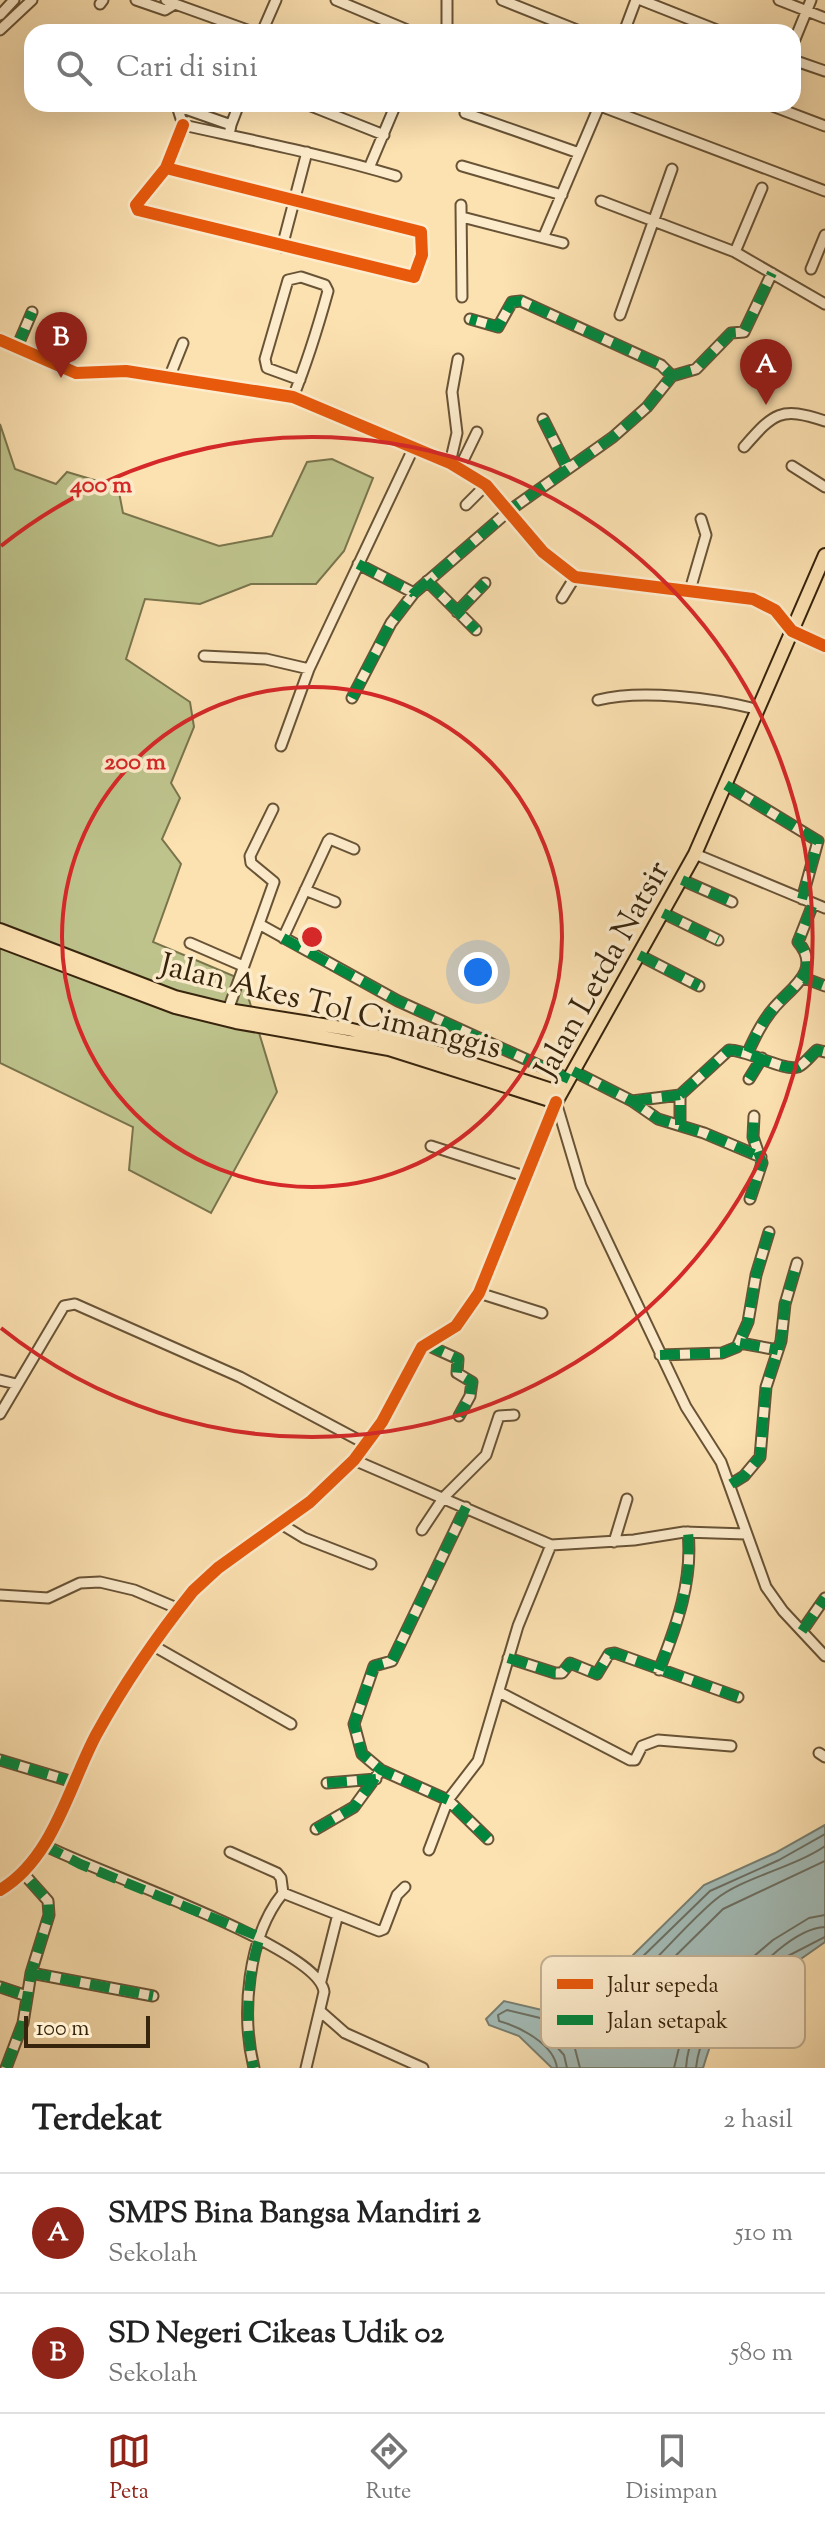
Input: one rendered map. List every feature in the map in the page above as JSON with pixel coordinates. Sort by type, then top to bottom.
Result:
[{"type":"main road","name":"Jalan Letda Natsir","points":[[559,1097],[695,854],[825,555]]},
{"type":"main road","name":"Jalan Akes Tol Cimanggis","points":[[0,930],[175,997],[228,1010],[348,1029],[414,1045],[559,1097]]},
{"type":"main road","points":[[0,941],[175,1007],[236,1022],[389,1049],[559,1097]]},
{"type":"street","points":[[0,15],[14,0]]},
{"type":"street","points":[[0,30],[32,0]]},
{"type":"street","points":[[136,0],[165,10],[170,2],[231,24]]},
{"type":"street","points":[[266,24],[276,0]]},
{"type":"street","points":[[336,0],[393,24]]},
{"type":"street","points":[[447,0],[447,24]]},
{"type":"street","points":[[502,0],[562,24]]},
{"type":"street","points":[[628,24],[638,0],[701,24]]},
{"type":"street","points":[[779,0],[825,18]]},
{"type":"street","points":[[801,24],[811,0]]},
{"type":"street","points":[[801,63],[825,71]]},
{"type":"street","points":[[166,168],[421,232],[422,255],[414,277],[138,210],[136,205],[166,168],[183,125],[179,112]]},
{"type":"street","points":[[192,112],[230,130],[396,176]]},
{"type":"street","points":[[230,130],[236,112]]},
{"type":"street","points":[[326,112],[384,135]]},
{"type":"street","points":[[369,168],[393,112]]},
{"type":"street","points":[[544,236],[595,112]]},
{"type":"street","points":[[619,112],[825,191]]},
{"type":"street","points":[[788,112],[825,126]]},
{"type":"street","points":[[465,113],[579,153]]},
{"type":"street","points":[[183,125],[230,130]]},
{"type":"street","points":[[282,247],[307,152]]},
{"type":"street","points":[[462,166],[562,195]]},
{"type":"street","points":[[620,315],[672,169]]},
{"type":"street","points":[[735,252],[762,188]]},
{"type":"street","points":[[601,201],[735,252],[825,304]]},
{"type":"street","points":[[461,205],[462,297]]},
{"type":"street","points":[[462,217],[563,243]]},
{"type":"street","points":[[811,269],[825,235]]},
{"type":"street","points":[[352,698],[391,623],[414,593],[510,510],[647,407],[672,376],[696,369],[731,333],[744,332],[772,273]]},
{"type":"street","points":[[293,397],[300,380],[328,291],[325,285],[301,277],[288,280],[265,359],[267,368],[300,380]]},
{"type":"street","points":[[470,319],[498,327],[512,302],[521,301],[661,365],[672,376]]},
{"type":"street","points":[[17,347],[32,312]]},
{"type":"street","points":[[0,340],[76,373],[126,371],[293,397],[455,466],[486,485],[543,552],[575,577],[690,590],[767,604],[792,631],[825,646]]},
{"type":"street","points":[[169,378],[183,343]]},
{"type":"street","points":[[455,466],[457,433],[452,392],[458,359]]},
{"type":"street","points":[[744,447],[769,419],[781,413],[797,412],[825,421]]},
{"type":"street","points":[[543,419],[568,469]]},
{"type":"street","points":[[455,466],[477,432]]},
{"type":"street","points":[[281,746],[309,669],[413,449]]},
{"type":"street","points":[[792,466],[825,487]]},
{"type":"street","points":[[466,505],[486,485]]},
{"type":"street","points":[[690,590],[706,535],[701,519]]},
{"type":"street","points":[[358,564],[414,593]]},
{"type":"street","points":[[562,598],[575,577]]},
{"type":"street","points":[[427,581],[476,630]]},
{"type":"street","points":[[457,612],[485,583]]},
{"type":"street","points":[[204,656],[266,659],[309,669]]},
{"type":"street","points":[[598,700],[620,694],[712,700],[756,709]]},
{"type":"street","points":[[726,785],[818,841],[802,899]]},
{"type":"street","points":[[228,1010],[274,882],[251,863],[250,856],[273,809]]},
{"type":"street","points":[[283,938],[330,839],[354,849]]},
{"type":"street","points":[[695,854],[825,908]]},
{"type":"street","points":[[682,880],[732,902]]},
{"type":"street","points":[[305,890],[335,902]]},
{"type":"street","points":[[748,1052],[774,1007],[804,978],[807,966],[804,949],[798,942],[813,904]]},
{"type":"street","points":[[663,913],[718,940]]},
{"type":"street","points":[[259,924],[398,1001],[632,1101],[658,1119],[761,1157]]},
{"type":"street","points":[[190,943],[243,966]]},
{"type":"street","points":[[639,955],[699,986]]},
{"type":"street","points":[[804,978],[825,986]]},
{"type":"street","points":[[632,1101],[680,1095],[729,1050],[748,1052],[791,1068],[801,1066],[817,1050],[825,1052]]},
{"type":"street","points":[[749,1079],[762,1058]]},
{"type":"street","points":[[680,1095],[680,1125]]},
{"type":"street","points":[[0,1890],[23,1873],[44,1845],[116,1701],[179,1609],[207,1576],[318,1495],[354,1460],[425,1344],[456,1326],[479,1293],[524,1176],[559,1097]]},
{"type":"street","name":"Jalan Letda Natsir","points":[[559,1097],[572,1164],[660,1355],[731,1484],[746,1534],[773,1598],[825,1656]]},
{"type":"street","points":[[750,1199],[761,1157],[753,1137],[754,1116]]},
{"type":"street","points":[[431,1146],[524,1176]]},
{"type":"street","points":[[740,1343],[769,1232]]},
{"type":"street","points":[[731,1484],[744,1476],[760,1457],[766,1387],[778,1350],[797,1263]]},
{"type":"street","points":[[479,1293],[542,1313]]},
{"type":"street","points":[[0,1414],[64,1306],[75,1304],[240,1377],[366,1444]]},
{"type":"street","points":[[660,1355],[722,1353],[740,1343],[778,1350]]},
{"type":"street","points":[[425,1344],[458,1359],[457,1373],[472,1382],[470,1396],[459,1416]]},
{"type":"street","points":[[0,1380],[16,1384]]},
{"type":"street","points":[[422,1530],[444,1497],[486,1455],[499,1416],[514,1415]]},
{"type":"street","points":[[354,1460],[551,1545],[614,1542],[688,1532],[746,1534]]},
{"type":"street","points":[[614,1542],[627,1499]]},
{"type":"street","points":[[378,1775],[360,1751],[354,1724],[357,1708],[374,1666],[392,1661],[466,1507]]},
{"type":"street","points":[[281,1524],[304,1538],[371,1564]]},
{"type":"street","points":[[659,1670],[682,1606],[688,1563],[688,1532]]},
{"type":"street","points":[[429,1850],[448,1800],[478,1761],[501,1693],[508,1658],[551,1545]]},
{"type":"street","points":[[0,1595],[48,1598],[80,1583],[100,1582],[134,1590],[179,1609]]},
{"type":"street","points":[[802,1631],[825,1598]]},
{"type":"street","points":[[152,1645],[291,1724]]},
{"type":"street","points":[[508,1658],[555,1673],[562,1673],[570,1663],[597,1674],[606,1657],[615,1653],[738,1697]]},
{"type":"street","points":[[501,1693],[630,1760],[635,1760],[642,1746],[658,1740],[731,1746]]},
{"type":"street","points":[[0,1760],[73,1782]]},
{"type":"street","points":[[316,1829],[354,1807],[378,1775]]},
{"type":"street","points":[[327,1783],[378,1775],[448,1800],[488,1839]]},
{"type":"street","points":[[44,1845],[80,1864],[260,1937],[321,1981]]},
{"type":"street","points":[[230,1852],[277,1873],[283,1893],[260,1937],[251,1978],[250,2052],[254,2068]]},
{"type":"street","points":[[6,2068],[23,2023],[31,1973],[49,1915],[49,1905],[23,1873]]},
{"type":"street","points":[[283,1893],[337,1918],[379,1931],[384,1929],[397,1895],[405,1887]]},
{"type":"street","points":[[306,2068],[324,1992],[321,1981],[337,1918]]},
{"type":"street","points":[[31,1973],[153,1996]]},
{"type":"street","points":[[0,1987],[27,1996]]},
{"type":"street","points":[[320,2011],[345,2033],[423,2068]]},
{"type":"green space","points":[[0,424],[15,469],[56,484],[67,472],[118,487],[123,513],[219,546],[272,536],[307,462],[332,459],[373,478],[344,551],[316,584],[251,584],[200,604],[145,599],[126,659],[190,702],[194,727],[171,783],[180,798],[162,839],[181,864],[153,942],[243,980],[277,1092],[211,1213],[129,1170],[133,1127],[0,1063]]},
{"type":"water","points":[[825,1825],[825,1942],[805,1956],[632,1956],[704,1885],[775,1853]]},
{"type":"water","points":[[504,2001],[541,2010],[541,2048],[710,2048],[703,2068],[552,2068],[519,2036],[489,2025],[486,2019]]},
{"type":"marked path","points":[[672,376],[696,369],[731,333],[744,332],[772,273]]},
{"type":"marked path","points":[[352,698],[391,623],[414,593],[510,510],[613,437],[647,407],[672,376],[661,365],[521,301],[512,302],[498,327],[470,319]]},
{"type":"marked path","points":[[17,347],[32,312]]},
{"type":"marked path","points":[[543,419],[568,469]]},
{"type":"marked path","points":[[358,564],[414,593]]},
{"type":"marked path","points":[[427,581],[476,630]]},
{"type":"marked path","points":[[457,612],[485,583]]},
{"type":"marked path","points":[[726,785],[818,841],[802,899]]},
{"type":"marked path","points":[[682,880],[732,902]]},
{"type":"marked path","points":[[748,1052],[769,1014],[806,970],[805,952],[798,942],[813,904]]},
{"type":"marked path","points":[[663,913],[718,940]]},
{"type":"marked path","points":[[283,938],[398,1001],[569,1079]]},
{"type":"marked path","points":[[639,955],[699,986]]},
{"type":"marked path","points":[[804,978],[825,986]]},
{"type":"marked path","points":[[680,1125],[680,1095],[729,1050],[792,1068],[801,1066],[817,1050],[825,1052]]},
{"type":"marked path","points":[[749,1079],[762,1058]]},
{"type":"marked path","points":[[573,1071],[632,1101],[658,1119],[704,1133],[761,1157]]},
{"type":"marked path","points":[[632,1101],[680,1095]]},
{"type":"marked path","points":[[750,1199],[762,1163],[753,1137],[754,1116]]},
{"type":"marked path","points":[[660,1355],[722,1353],[737,1347],[748,1322],[756,1275],[769,1232]]},
{"type":"marked path","points":[[731,1484],[744,1476],[760,1457],[766,1387],[781,1341],[785,1304],[797,1263]]},
{"type":"marked path","points":[[740,1343],[778,1350]]},
{"type":"marked path","points":[[425,1344],[458,1359],[457,1373],[472,1382],[470,1396],[459,1416]]},
{"type":"marked path","points":[[466,1507],[392,1661],[374,1666],[354,1724],[362,1754],[381,1770],[448,1800],[488,1839]]},
{"type":"marked path","points":[[659,1670],[686,1585],[688,1532]]},
{"type":"marked path","points":[[802,1631],[825,1598]]},
{"type":"marked path","points":[[508,1658],[555,1673],[562,1673],[570,1663],[597,1674],[609,1654],[615,1653],[738,1697]]},
{"type":"marked path","points":[[0,1760],[73,1782]]},
{"type":"marked path","points":[[316,1829],[354,1807],[381,1770]]},
{"type":"marked path","points":[[327,1783],[376,1779]]},
{"type":"marked path","points":[[44,1845],[80,1864],[260,1937],[248,2002],[254,2068]]},
{"type":"marked path","points":[[6,2068],[23,2023],[31,1973],[49,1915],[48,1901],[23,1873]]},
{"type":"marked path","points":[[31,1973],[153,1996]]},
{"type":"marked path","points":[[0,1987],[27,1996]]},
{"type":"cycle path","points":[[166,168],[421,232],[422,255],[414,277],[138,210],[136,205],[166,168],[183,125]]},
{"type":"cycle path","points":[[0,340],[76,373],[126,371],[293,397],[450,463],[486,485],[543,552],[575,577],[753,599],[775,610],[792,631],[825,646]]},
{"type":"cycle path","points":[[0,1890],[18,1877],[47,1841],[107,1716],[193,1591],[218,1568],[310,1502],[354,1460],[382,1422],[422,1347],[456,1326],[479,1293],[556,1102]]},
{"type":"place","name":"SD Negeri Cikeas Udik 02","points":[[61,378]]},
{"type":"place","name":"SMPS Bina Bangsa Mandiri 2","points":[[766,405]]}]
